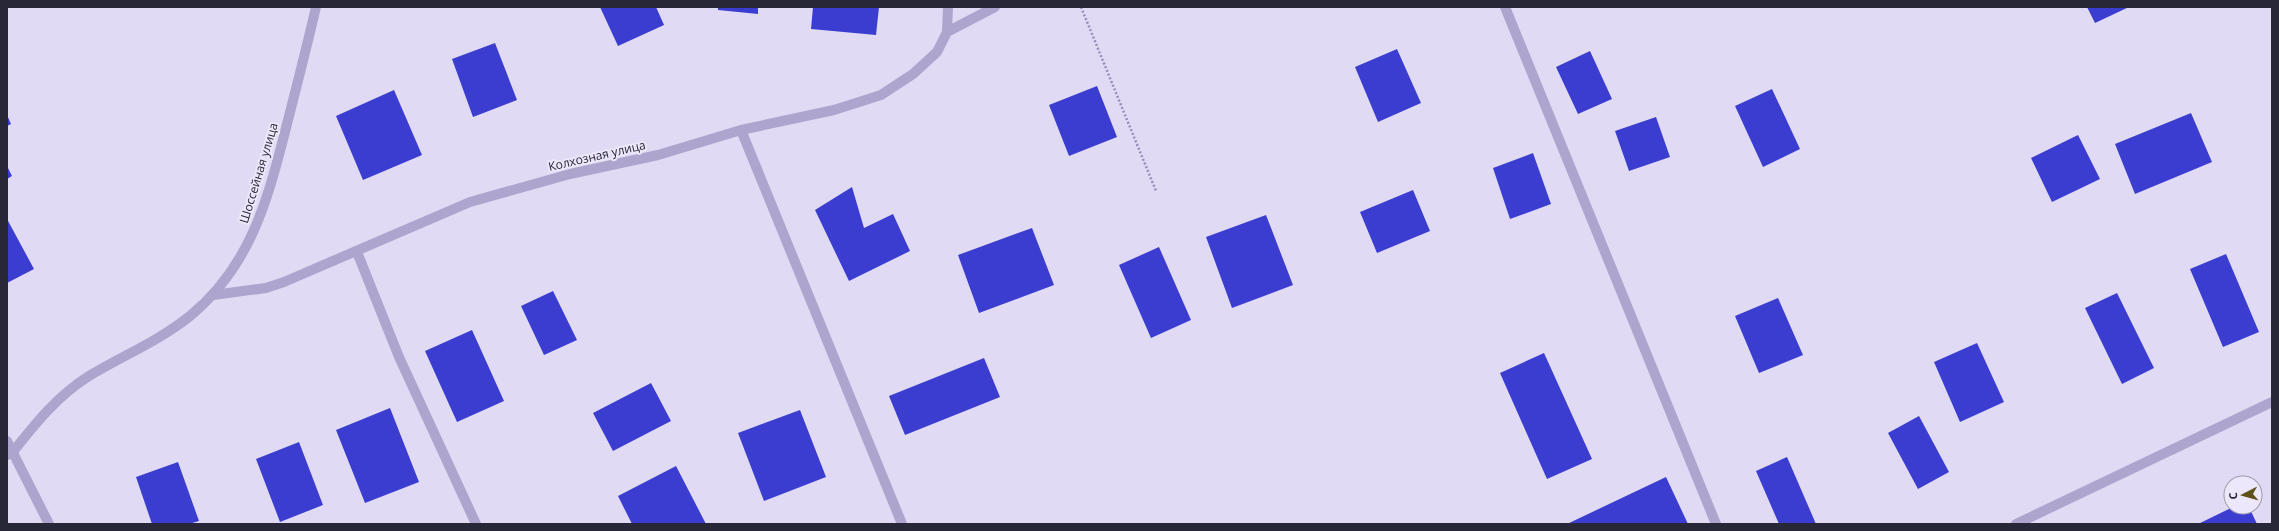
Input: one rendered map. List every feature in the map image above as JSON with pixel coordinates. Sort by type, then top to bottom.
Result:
[{"type":"street","name":"Шоссейная улица","points":[[10,454],[44,412],[65,393],[88,376],[166,332],[189,317],[213,295],[232,272],[248,245],[263,212],[276,168],[316,7]]},
{"type":"street","name":"Колхозная улица","points":[[213,295],[266,288],[357,252],[470,202],[570,174],[658,154],[741,130],[834,110],[881,95],[913,74],[938,52],[946,32],[948,7]]},
{"type":"street","points":[[946,32],[995,7]]},
{"type":"street","points":[[1505,7],[1716,524]]},
{"type":"street","points":[[741,130],[902,524]]},
{"type":"street","points":[[357,252],[399,357],[476,524]]},
{"type":"street","points":[[2016,524],[2272,402]]},
{"type":"street","points":[[7,441],[10,454],[49,524]]},
{"type":"path","points":[[1081,7],[1156,191]]},
{"type":"building","points":[[600,7],[656,7],[664,25],[618,46]]},
{"type":"building","points":[[718,7],[758,7],[758,14],[718,10]]},
{"type":"building","points":[[813,7],[879,7],[876,35],[811,29]]},
{"type":"building","points":[[2087,7],[2129,7],[2095,23]]},
{"type":"building","points":[[495,43],[517,100],[473,117],[452,59]]},
{"type":"building","points":[[1397,49],[1421,103],[1378,122],[1355,67]]},
{"type":"building","points":[[1590,51],[1612,99],[1578,114],[1556,67]]},
{"type":"building","points":[[1097,86],[1117,137],[1069,156],[1049,105]]},
{"type":"building","points":[[1772,89],[1800,149],[1763,167],[1735,106]]},
{"type":"building","points":[[394,90],[422,155],[363,180],[336,116]]},
{"type":"building","points":[[2191,113],[2212,162],[2135,194],[2115,144]]},
{"type":"building","points":[[7,115],[11,124],[7,126]]},
{"type":"building","points":[[1656,117],[1670,157],[1629,171],[1615,131]]},
{"type":"building","points":[[2078,135],[2100,179],[2052,202],[2031,158]]},
{"type":"building","points":[[1533,153],[1551,204],[1510,219],[1493,168]]},
{"type":"building","points":[[7,166],[12,176],[7,179]]},
{"type":"building","points":[[852,187],[864,228],[893,214],[910,251],[849,281],[815,210]]},
{"type":"building","points":[[1413,190],[1430,231],[1377,253],[1360,212]]},
{"type":"building","points":[[1266,215],[1293,285],[1232,308],[1206,237]]},
{"type":"building","points":[[7,219],[34,269],[7,283]]},
{"type":"building","points":[[1032,228],[1054,285],[979,313],[958,255]]},
{"type":"building","points":[[1159,247],[1191,320],[1151,338],[1119,265]]},
{"type":"building","points":[[2226,254],[2259,332],[2223,347],[2190,269]]},
{"type":"building","points":[[553,291],[577,340],[544,355],[521,306]]},
{"type":"building","points":[[2117,293],[2154,368],[2122,384],[2085,308]]},
{"type":"building","points":[[1778,298],[1803,355],[1759,373],[1735,316]]},
{"type":"building","points":[[472,330],[504,401],[457,422],[425,351]]},
{"type":"building","points":[[1977,343],[2004,402],[1960,422],[1934,362]]},
{"type":"building","points":[[1544,353],[1592,459],[1547,479],[1500,373]]},
{"type":"building","points":[[984,358],[1000,397],[905,435],[889,396]]},
{"type":"building","points":[[651,383],[671,421],[613,451],[593,413]]},
{"type":"building","points":[[390,408],[419,482],[365,503],[336,430]]},
{"type":"building","points":[[800,410],[826,477],[764,501],[738,433]]},
{"type":"building","points":[[1919,416],[1949,472],[1918,489],[1888,433]]},
{"type":"building","points":[[299,442],[323,505],[280,522],[256,459]]},
{"type":"building","points":[[1787,457],[1816,524],[1779,524],[1756,471]]},
{"type":"building","points":[[178,462],[199,521],[189,524],[152,524],[136,477]]},
{"type":"building","points":[[676,466],[706,524],[632,524],[618,496]]},
{"type":"building","points":[[1666,477],[1688,524],[1567,524]]},
{"type":"building","points":[[2223,512],[2223,515],[2253,515],[2257,524],[2198,524]]}]
